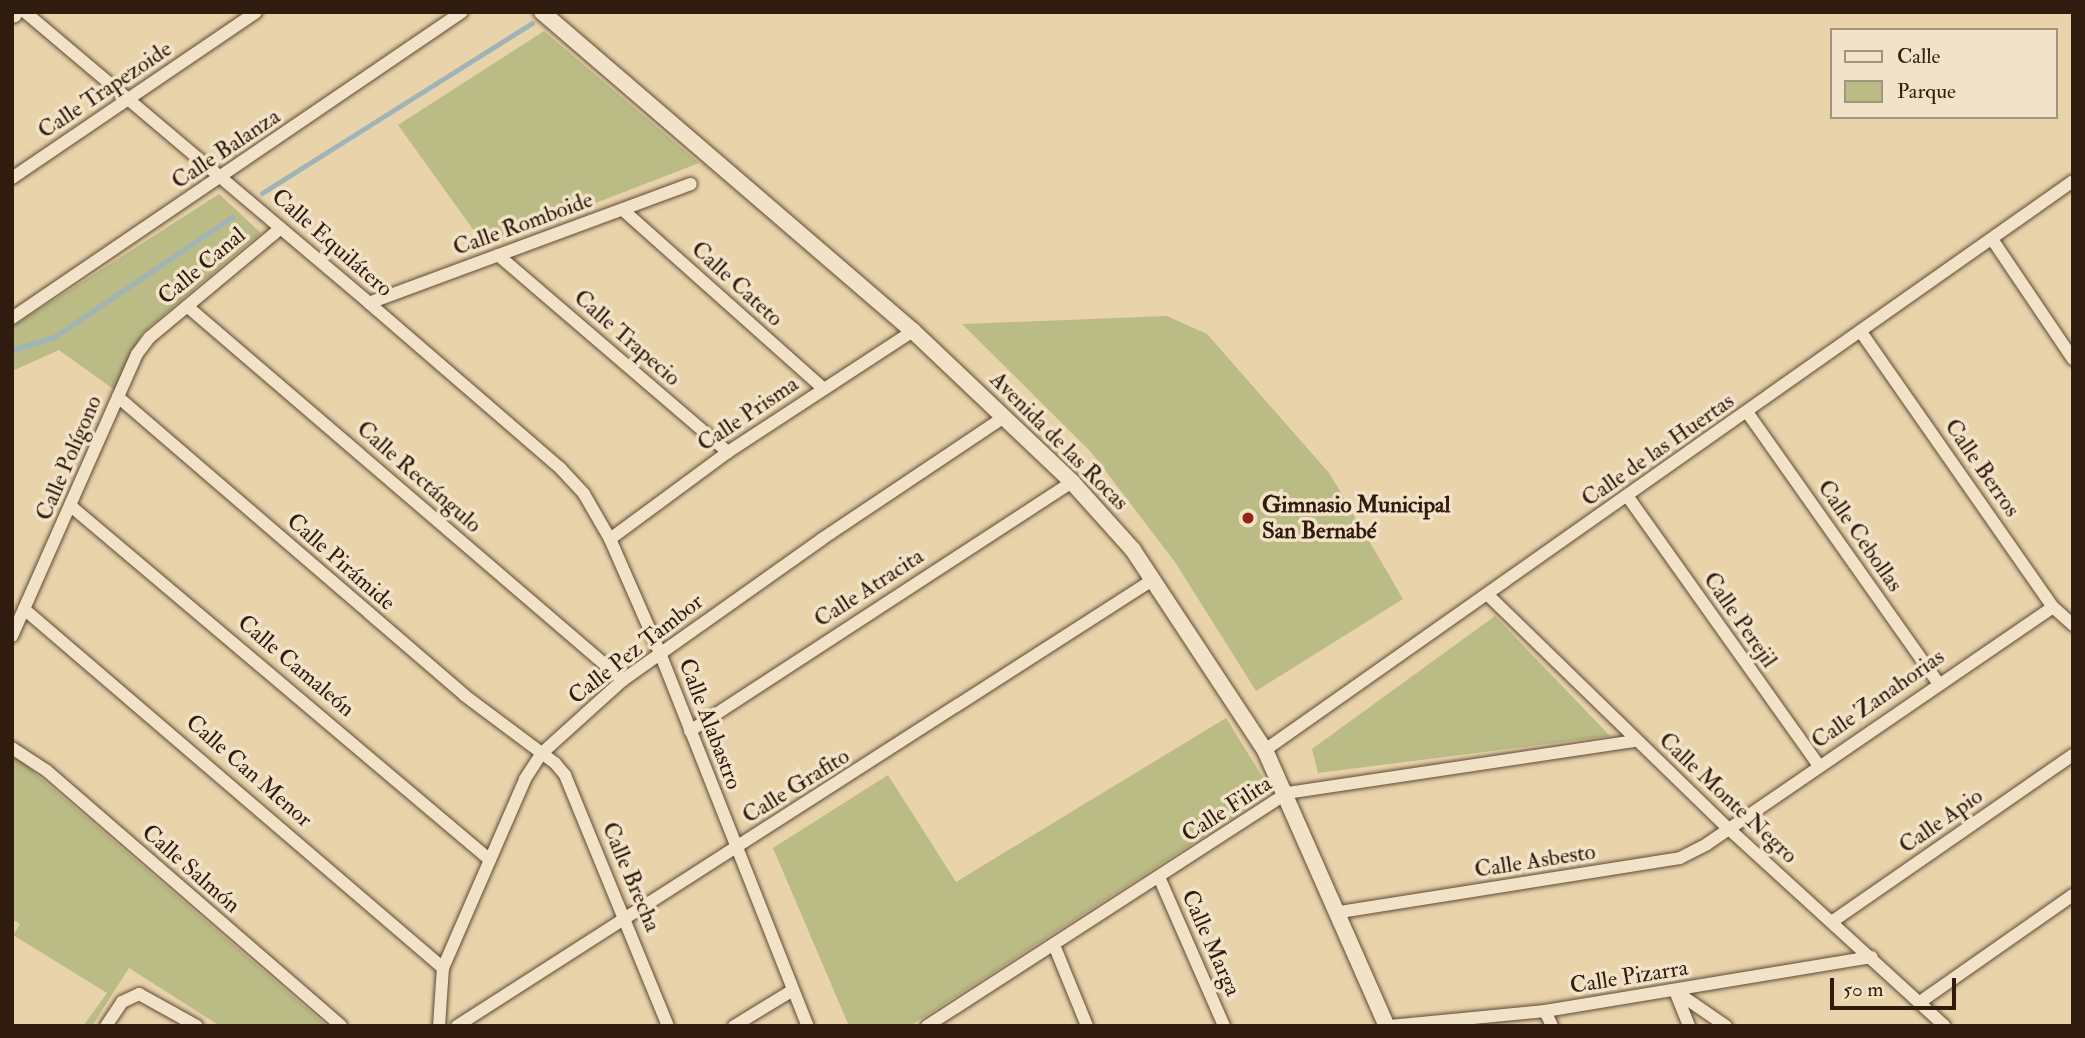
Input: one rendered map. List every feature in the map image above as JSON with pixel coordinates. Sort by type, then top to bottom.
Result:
[{"type":"street","name":"Calle Equilátero","points":[[25,12],[226,180],[561,469],[600,517]]},
{"type":"street","name":"Calle Trapezoide","points":[[12,178],[256,12]]},
{"type":"street","name":"Calle Balanza","points":[[12,318],[226,180],[462,12]]},
{"type":"street","name":"Avenida de las Rocas","points":[[548,17],[913,331],[1072,482],[1154,579],[1265,750],[1287,793],[1388,1026]]},
{"type":"street","name":"Calle de las Huertas","points":[[1265,750],[1628,497],[2073,181]]},
{"type":"street","name":"Calle Romboide","points":[[369,303],[691,184]]},
{"type":"street","name":"Calle Cateto","points":[[623,210],[824,388]]},
{"type":"street","name":"Calle Canal","points":[[149,337],[281,228]]},
{"type":"street","points":[[1992,239],[2073,359]]},
{"type":"street","name":"Calle Trapecio","points":[[498,256],[728,452]]},
{"type":"street","name":"Calle Rectángulo","points":[[187,307],[623,680]]},
{"type":"street","name":"Calle Prisma","points":[[610,539],[728,452],[913,331]]},
{"type":"street","name":"Calle Berros","points":[[1861,332],[2053,607],[2073,625]]},
{"type":"street","name":"Calle Polígono","points":[[12,636],[72,507],[137,354],[149,337]]},
{"type":"street","name":"Calle Pirámide","points":[[118,397],[464,695],[541,754]]},
{"type":"street","name":"Calle Cebollas","points":[[1747,412],[1938,683]]},
{"type":"street","name":"Calle Pez Tambor","points":[[439,1026],[443,968],[490,860],[541,754],[623,680],[660,653],[1004,417]]},
{"type":"street","name":"Calle Atracita","points":[[690,731],[1072,482]]},
{"type":"street","name":"Calle Perejil","points":[[1628,497],[1818,766]]},
{"type":"street","name":"Calle Camaleón","points":[[72,507],[490,860]]},
{"type":"street","name":"Calle Alabastro","points":[[600,517],[660,653],[808,1026]]},
{"type":"street","name":"Calle Grafito","points":[[457,1026],[1154,579]]},
{"type":"street","name":"Calle Monte Negro","points":[[1488,595],[1729,829],[1833,921],[1945,1026]]},
{"type":"street","name":"Calle Zanahorias","points":[[1729,829],[1938,683],[2053,607]]},
{"type":"street","name":"Calle Can Menor","points":[[24,609],[443,968]]},
{"type":"street","name":"Calle Filita","points":[[927,1026],[949,1020],[1054,945],[1287,793],[1636,741]]},
{"type":"street","name":"Calle Salmón","points":[[12,748],[47,771],[341,1026]]},
{"type":"street","name":"Calle Brecha","points":[[541,754],[565,775],[668,1026]]},
{"type":"street","name":"Calle Apio","points":[[1833,921],[2073,755]]},
{"type":"street","name":"Calle Asbesto","points":[[1340,912],[1680,858],[1729,829]]},
{"type":"street","name":"Calle Marga","points":[[1159,877],[1224,1026]]},
{"type":"street","points":[[1920,1002],[2073,895]]},
{"type":"street","points":[[1054,945],[1087,1026]]},
{"type":"street","name":"Calle Pizarra","points":[[1388,1026],[1545,1011],[1872,957]]},
{"type":"street","points":[[734,1026],[793,990]]},
{"type":"street","points":[[1675,991],[1689,1026]]},
{"type":"street","points":[[1675,991],[1726,1026]]},
{"type":"street","points":[[106,1026],[122,1002],[139,993],[197,1026]]},
{"type":"street","points":[[1545,1011],[1552,1026]]},
{"type":"green space","points":[[544,31],[699,163],[485,246],[398,125]]},
{"type":"green space","points":[[219,194],[261,233],[142,333],[116,391],[59,350],[12,371],[12,327]]},
{"type":"green space","name":"Gimnasio Municipal San Bernabé","points":[[1167,316],[1207,334],[1330,474],[1403,599],[1256,691],[1175,562],[1091,452],[962,324]]},
{"type":"green space","points":[[1495,616],[1610,736],[1318,773],[1312,749]]},
{"type":"green space","points":[[1226,718],[1272,792],[910,1026],[849,1026],[773,848],[888,775],[956,882]]},
{"type":"green space","points":[[12,755],[327,1026],[220,1026],[129,968],[92,1026],[83,1026],[107,993],[13,935],[20,924],[12,919]]},
{"type":"waterway","points":[[262,193],[532,23]]},
{"type":"waterway","points":[[12,350],[54,337],[232,217]]},
{"type":"place","name":"Gimnasio Municipal San Bernabé","points":[[1248,518]]}]
